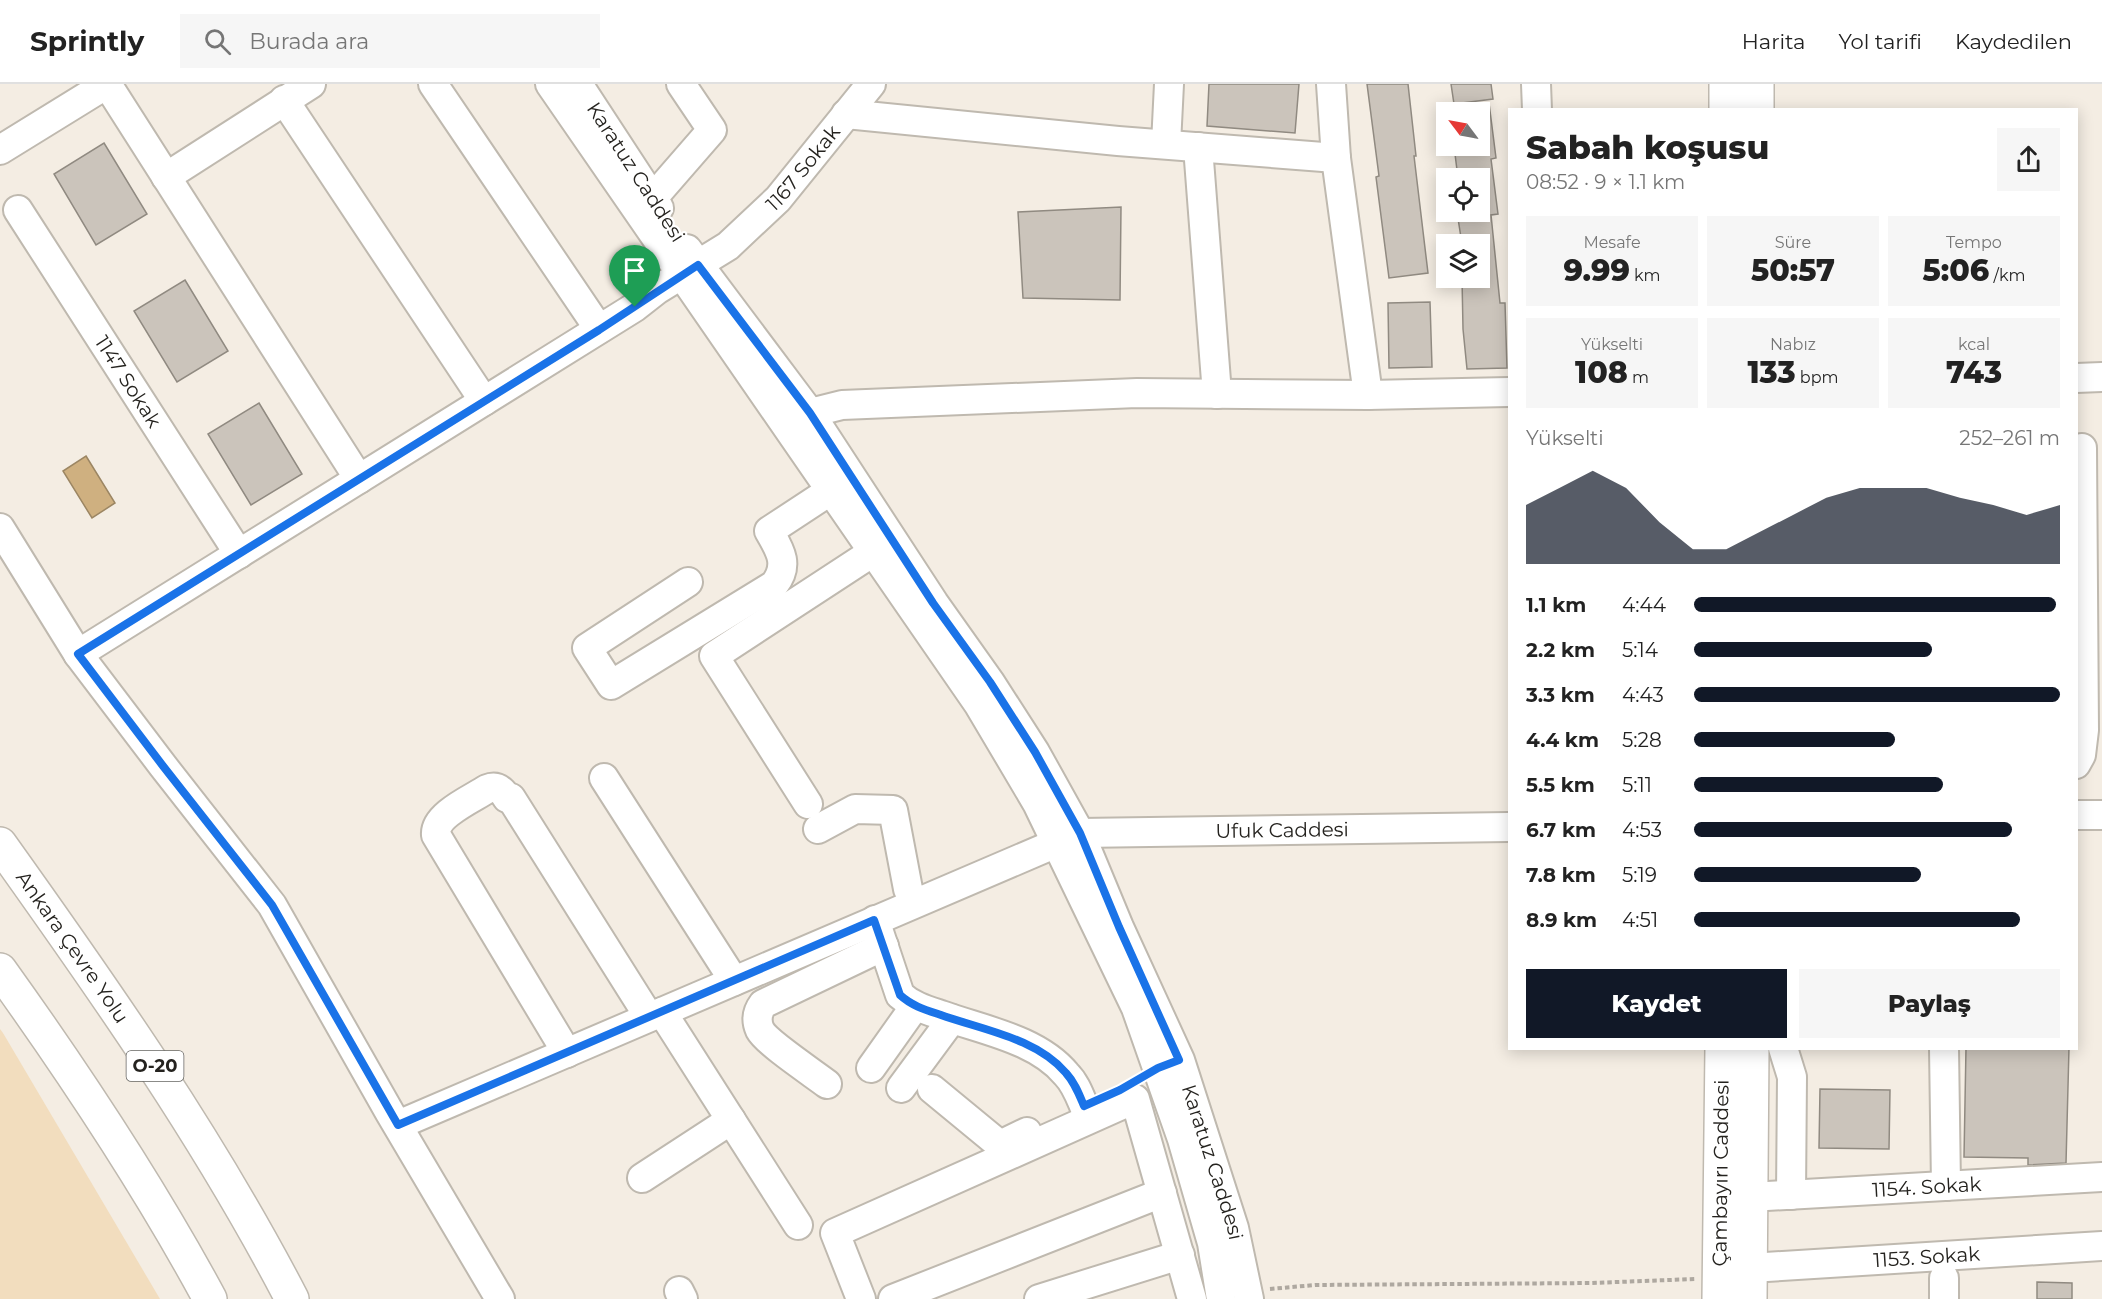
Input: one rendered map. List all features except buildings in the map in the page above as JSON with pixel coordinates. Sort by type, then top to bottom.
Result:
[{"type":"main road","points":[[1726,84],[1726,108]]},
{"type":"main road","points":[[1757,84],[1757,108]]},
{"type":"main road","name":"Ankara Çevre Yolu","points":[[0,844],[81,957],[154,1066],[220,1169],[266,1248],[292,1299]]},
{"type":"main road","points":[[0,970],[93,1102],[158,1207],[210,1299]]},
{"type":"main road","name":"Çambayırı Caddesi","points":[[1719,1289],[1722,1050]]},
{"type":"main road","name":"Çambayırı Caddesi","points":[[1750,1283],[1752,1050]]},
{"type":"street","points":[[0,150],[107,84],[359,479]]},
{"type":"street","points":[[166,177],[311,84]]},
{"type":"street","points":[[433,84],[599,330]]},
{"type":"street","name":"Karatuz Caddesi","points":[[550,84],[690,270],[810,413],[933,603],[990,682],[1035,752],[1068,838],[1119,927],[1169,1064],[1234,1228],[1239,1296]]},
{"type":"street","name":"Karatuz Caddesi","points":[[578,84],[652,199],[690,270]]},
{"type":"street","points":[[652,199],[712,130],[681,84]]},
{"type":"street","name":"1167 Sokak","points":[[78,654],[599,330],[728,246],[778,199],[871,84]]},
{"type":"street","points":[[1166,144],[1169,84]]},
{"type":"street","points":[[1331,84],[1336,158],[1368,395]]},
{"type":"street","points":[[1536,84],[1537,108]]},
{"type":"street","points":[[284,100],[484,401]]},
{"type":"street","points":[[846,114],[1336,158]]},
{"type":"street","points":[[1198,147],[1217,394]]},
{"type":"street","name":"1147 Sokak","points":[[18,210],[239,554]]},
{"type":"street","points":[[690,270],[830,491],[979,705],[1037,803],[1068,838],[914,903],[879,933],[763,1004],[757,1021],[763,1034],[827,1084]]},
{"type":"street","points":[[2078,378],[2102,377]]},
{"type":"street","points":[[810,413],[842,405],[1137,393],[1368,395],[1508,392]]},
{"type":"street","points":[[2078,760],[2081,755],[2084,730],[2082,448]]},
{"type":"street","points":[[688,582],[587,648],[611,685],[774,585],[782,573],[783,558],[769,531],[830,491]]},
{"type":"street","points":[[0,528],[78,654],[272,905],[500,1299]]},
{"type":"street","points":[[873,552],[714,656],[813,816],[855,809],[893,810],[908,889],[914,903]]},
{"type":"street","points":[[604,778],[734,981]]},
{"type":"street","points":[[567,1053],[436,835],[441,818],[487,789],[495,787],[509,798],[656,1015],[731,1120],[798,1226]]},
{"type":"street","points":[[2078,815],[2102,815]]},
{"type":"street","name":"Ufuk Caddesi","points":[[1068,838],[1508,827]]},
{"type":"street","points":[[398,1125],[734,981],[879,933]]},
{"type":"street","points":[[879,933],[900,995],[915,1006],[1007,1036],[1051,1059],[1072,1080],[1084,1106]]},
{"type":"street","points":[[871,1068],[915,1006]]},
{"type":"street","points":[[901,1088],[952,1019]]},
{"type":"street","points":[[1784,1050],[1792,1077],[1791,1195]]},
{"type":"street","points":[[1944,1050],[1946,1186]]},
{"type":"street","points":[[932,1089],[999,1145],[1120,1090],[1169,1064]]},
{"type":"street","points":[[861,1299],[835,1233],[1135,1099],[1192,1299]]},
{"type":"street","points":[[642,1178],[731,1120]]},
{"type":"street","name":"1154. Sokak","points":[[1750,1197],[2102,1177]]},
{"type":"street","points":[[893,1299],[1162,1193]]},
{"type":"street","name":"1153. Sokak","points":[[1750,1283],[2102,1246]]},
{"type":"street","points":[[1039,1299],[1180,1256]]},
{"type":"path","points":[[1239,1296],[1315,1285],[1592,1283],[1719,1289]]},
{"type":"shaded area","points":[[86,456],[115,503],[92,518],[63,471]]},
{"type":"shaded area","points":[[0,1029],[3,1033],[160,1299],[0,1299]]},
{"type":"route","points":[[698,265],[810,413],[933,603],[990,682],[1035,752],[1080,833],[1119,927],[1179,1060],[1158,1068],[1120,1090],[1084,1106],[1077,1088],[1067,1074],[1051,1059],[1007,1036],[915,1006],[900,995],[874,920],[398,1125],[272,905],[78,654],[635,307],[658,289],[698,265]]}]
